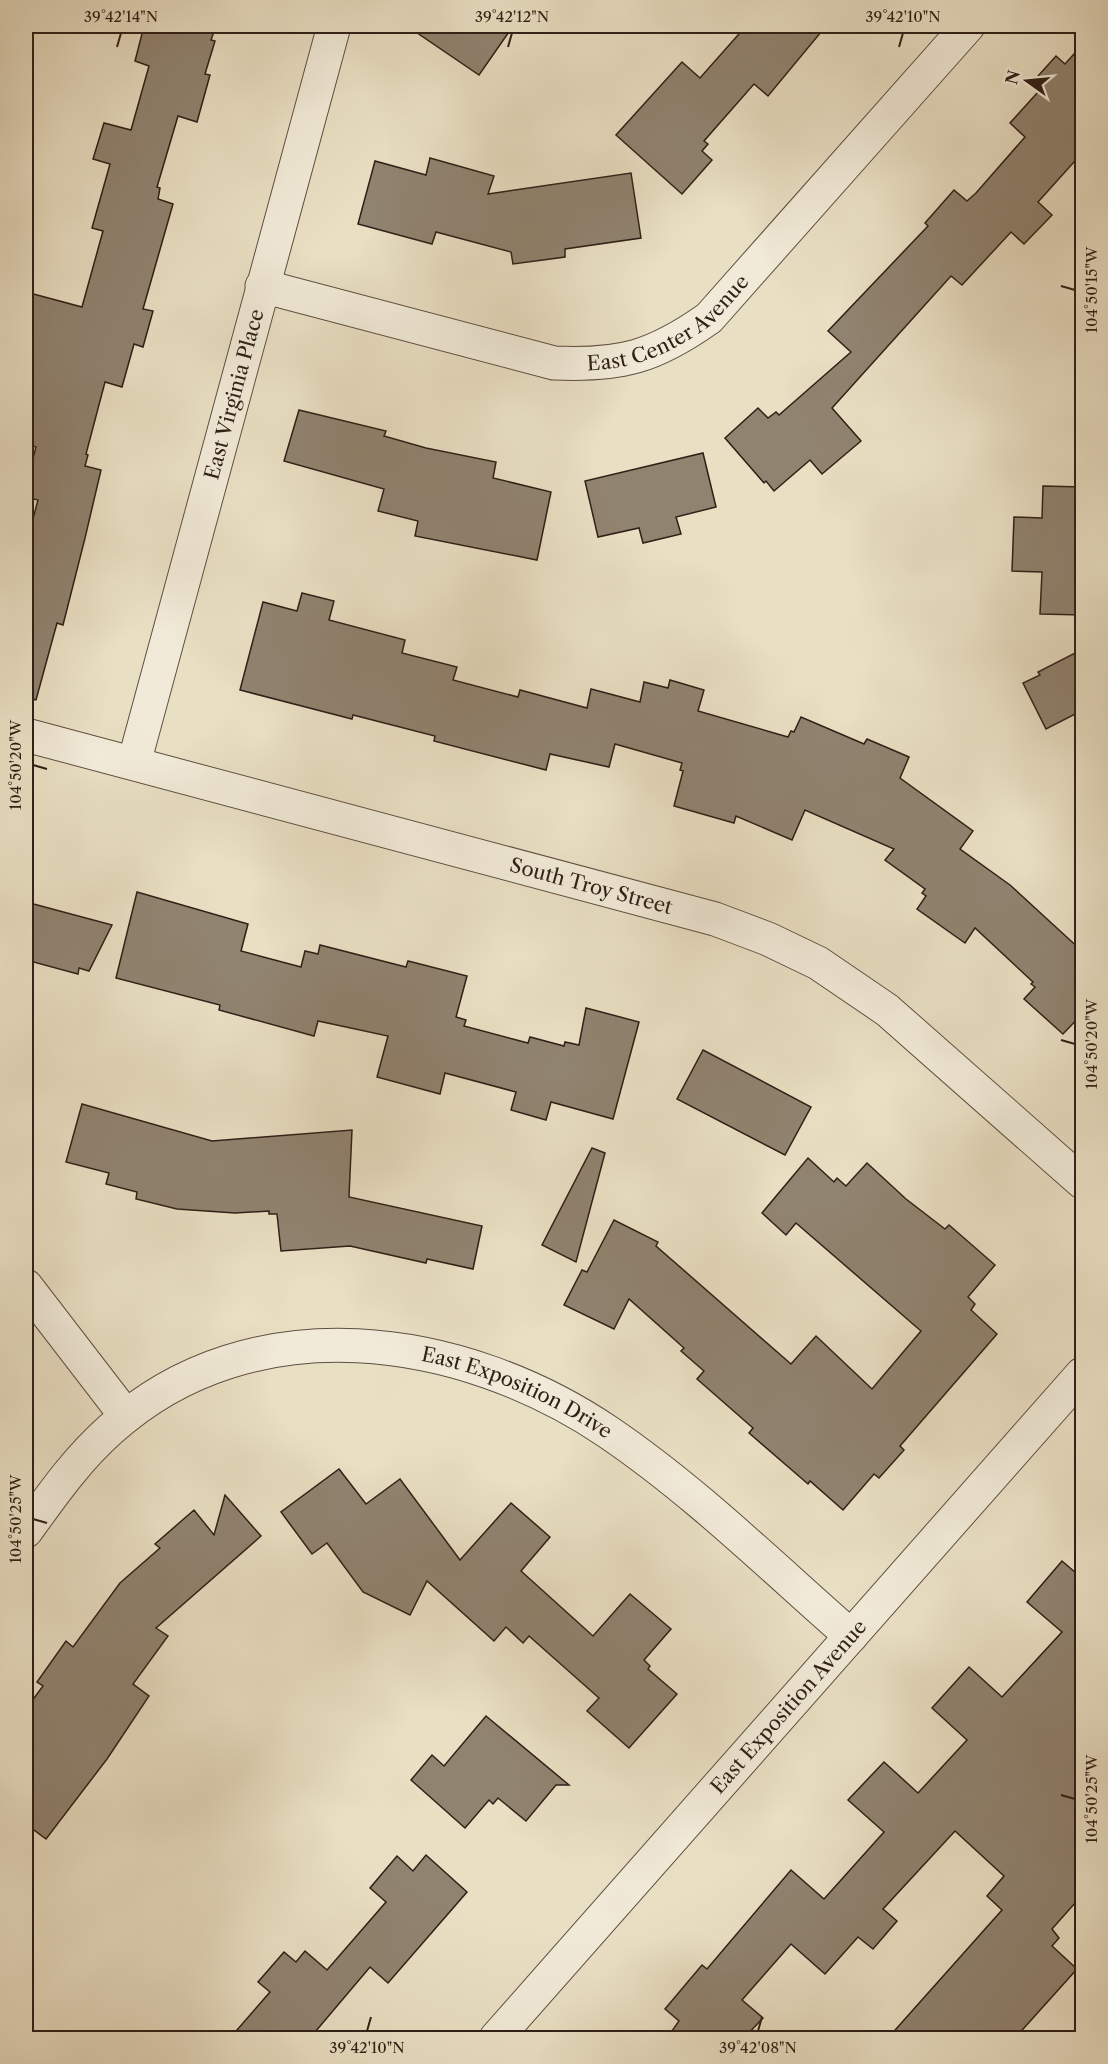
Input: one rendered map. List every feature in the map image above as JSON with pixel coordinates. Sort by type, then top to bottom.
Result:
[{"type":"street","name":"East Virginia Place","points":[[134,763],[334,26]]},
{"type":"street","name":"East Center Avenue","points":[[262,286],[554,363],[593,365],[641,357],[676,341],[709,318],[968,26]]},
{"type":"street","name":"South Troy Street","points":[[26,735],[716,919],[768,939],[818,963],[887,1010],[1083,1182]]},
{"type":"street","points":[[26,1286],[126,1416]]},
{"type":"street","name":"East Exposition Drive","points":[[26,1531],[71,1468],[126,1416],[148,1400],[197,1374],[250,1355],[305,1345],[361,1344],[416,1351],[491,1373],[568,1409],[606,1430],[658,1468],[851,1636]]},
{"type":"street","name":"East Exposition Avenue","points":[[496,2038],[1083,1374]]},
{"type":"building","points":[[144,26],[216,26],[211,40],[215,41],[205,74],[210,75],[197,122],[178,116],[157,187],[160,188],[158,199],[173,204],[143,309],[153,311],[143,347],[134,344],[122,387],[105,382],[86,454],[88,455],[85,466],[101,470],[63,625],[57,623],[36,700],[26,698],[26,545],[38,500],[26,497],[26,485],[36,447],[26,444],[26,292],[82,307],[103,231],[92,228],[110,164],[93,159],[104,123],[131,130],[149,66],[135,61]]},
{"type":"building","points":[[407,26],[513,26],[479,75]]},
{"type":"building","points":[[746,26],[826,26],[768,96],[754,84],[704,141],[708,144],[702,151],[712,160],[682,194],[616,135],[682,62],[700,78]]},
{"type":"building","points":[[1083,44],[1083,152],[1038,202],[1052,215],[1024,244],[1011,232],[962,285],[951,276],[832,408],[861,441],[822,474],[810,460],[774,491],[766,481],[764,483],[725,438],[758,408],[768,418],[776,412],[779,415],[851,352],[828,331],[928,226],[925,223],[954,190],[967,201],[976,193],[1025,137],[1010,123],[1038,92],[1030,85],[1056,56],[1065,64]]},
{"type":"building","points":[[430,158],[494,176],[488,194],[631,173],[641,238],[565,249],[565,257],[513,264],[511,252],[436,232],[432,244],[358,224],[375,161],[426,175]]},
{"type":"building","points":[[299,410],[386,431],[384,436],[426,448],[496,462],[493,478],[551,492],[537,560],[415,536],[418,521],[378,511],[384,489],[284,461]]},
{"type":"building","points":[[703,453],[716,507],[676,517],[681,534],[643,543],[639,528],[598,537],[585,481]]},
{"type":"building","points":[[1043,486],[1083,487],[1083,615],[1040,614],[1042,572],[1012,571],[1014,517],[1042,518]]},
{"type":"building","points":[[302,593],[334,601],[329,620],[405,640],[402,653],[457,667],[453,680],[518,697],[520,690],[587,708],[591,689],[640,702],[644,682],[668,688],[670,680],[704,690],[698,711],[788,737],[791,731],[794,732],[801,717],[864,744],[867,739],[909,757],[900,778],[973,831],[960,849],[1010,885],[1083,952],[1083,1013],[1063,1034],[1024,999],[1035,987],[1031,984],[1033,982],[975,928],[965,943],[917,909],[926,896],[922,893],[925,889],[885,860],[894,849],[805,810],[792,840],[736,816],[734,823],[674,806],[683,771],[680,770],[682,763],[615,744],[609,767],[550,754],[546,770],[434,741],[435,736],[353,715],[352,719],[240,690],[263,602],[297,611]]},
{"type":"building","points":[[1083,649],[1083,710],[1046,729],[1023,683],[1040,675],[1038,672]]},
{"type":"building","points":[[137,892],[248,924],[241,951],[301,967],[305,951],[318,954],[320,945],[406,967],[408,961],[467,976],[456,1017],[466,1020],[464,1026],[528,1043],[530,1037],[564,1046],[565,1042],[579,1045],[586,1008],[639,1022],[613,1119],[551,1102],[546,1120],[511,1110],[516,1092],[445,1073],[440,1094],[377,1077],[388,1036],[318,1021],[314,1036],[219,1010],[220,1005],[116,978]]},
{"type":"building","points":[[26,902],[112,925],[89,971],[79,968],[78,974],[26,960]]},
{"type":"building","points":[[703,1050],[811,1107],[785,1155],[677,1099]]},
{"type":"building","points":[[82,1104],[212,1141],[352,1130],[349,1197],[482,1226],[473,1269],[427,1259],[426,1263],[350,1246],[281,1251],[277,1214],[269,1214],[269,1211],[235,1213],[177,1209],[136,1199],[137,1192],[106,1184],[109,1173],[66,1162]]},
{"type":"building","points":[[592,1148],[605,1153],[576,1262],[542,1245]]},
{"type":"building","points":[[808,1158],[834,1182],[837,1178],[846,1186],[867,1163],[906,1199],[945,1229],[949,1225],[995,1265],[968,1297],[975,1304],[971,1310],[997,1334],[900,1446],[904,1450],[879,1478],[874,1474],[843,1510],[810,1481],[808,1484],[749,1433],[753,1428],[697,1379],[704,1371],[681,1351],[684,1348],[629,1299],[614,1329],[564,1305],[582,1270],[587,1272],[614,1220],[658,1242],[656,1246],[791,1364],[816,1336],[872,1389],[921,1331],[796,1223],[786,1235],[762,1213]]},
{"type":"building","points":[[339,1469],[366,1504],[400,1479],[460,1560],[511,1503],[550,1537],[521,1571],[593,1636],[630,1594],[671,1629],[644,1660],[650,1666],[648,1669],[677,1694],[629,1748],[587,1711],[599,1698],[529,1636],[523,1643],[506,1627],[494,1641],[427,1581],[410,1615],[363,1592],[327,1543],[312,1554],[281,1512]]},
{"type":"building","points":[[225,1495],[261,1536],[156,1628],[168,1636],[133,1684],[149,1696],[107,1759],[46,1839],[26,1824],[26,1709],[43,1686],[37,1682],[66,1641],[73,1647],[120,1583],[160,1548],[155,1544],[194,1510],[214,1535]]},
{"type":"building","points":[[1062,1561],[1083,1579],[1083,1894],[1052,1929],[1059,1938],[1052,1946],[1077,1969],[1015,2038],[888,2038],[1002,1910],[987,1896],[1004,1876],[955,1831],[883,1909],[897,1921],[873,1949],[858,1937],[825,1974],[791,1944],[742,2000],[763,2018],[744,2038],[667,2038],[679,2021],[665,2009],[702,1965],[707,1969],[791,1870],[824,1899],[884,1832],[848,1800],[884,1762],[918,1793],[967,1740],[932,1708],[969,1667],[1002,1697],[1062,1632],[1027,1602]]},
{"type":"building","points":[[486,1716],[569,1785],[556,1785],[526,1821],[498,1798],[493,1804],[489,1800],[465,1828],[411,1780],[432,1755],[444,1766]]},
{"type":"building","points":[[426,1855],[467,1892],[388,1983],[370,1967],[310,2038],[230,2038],[270,1992],[258,1982],[284,1952],[296,1962],[305,1951],[327,1970],[386,1902],[370,1888],[397,1856],[413,1871]]}]
